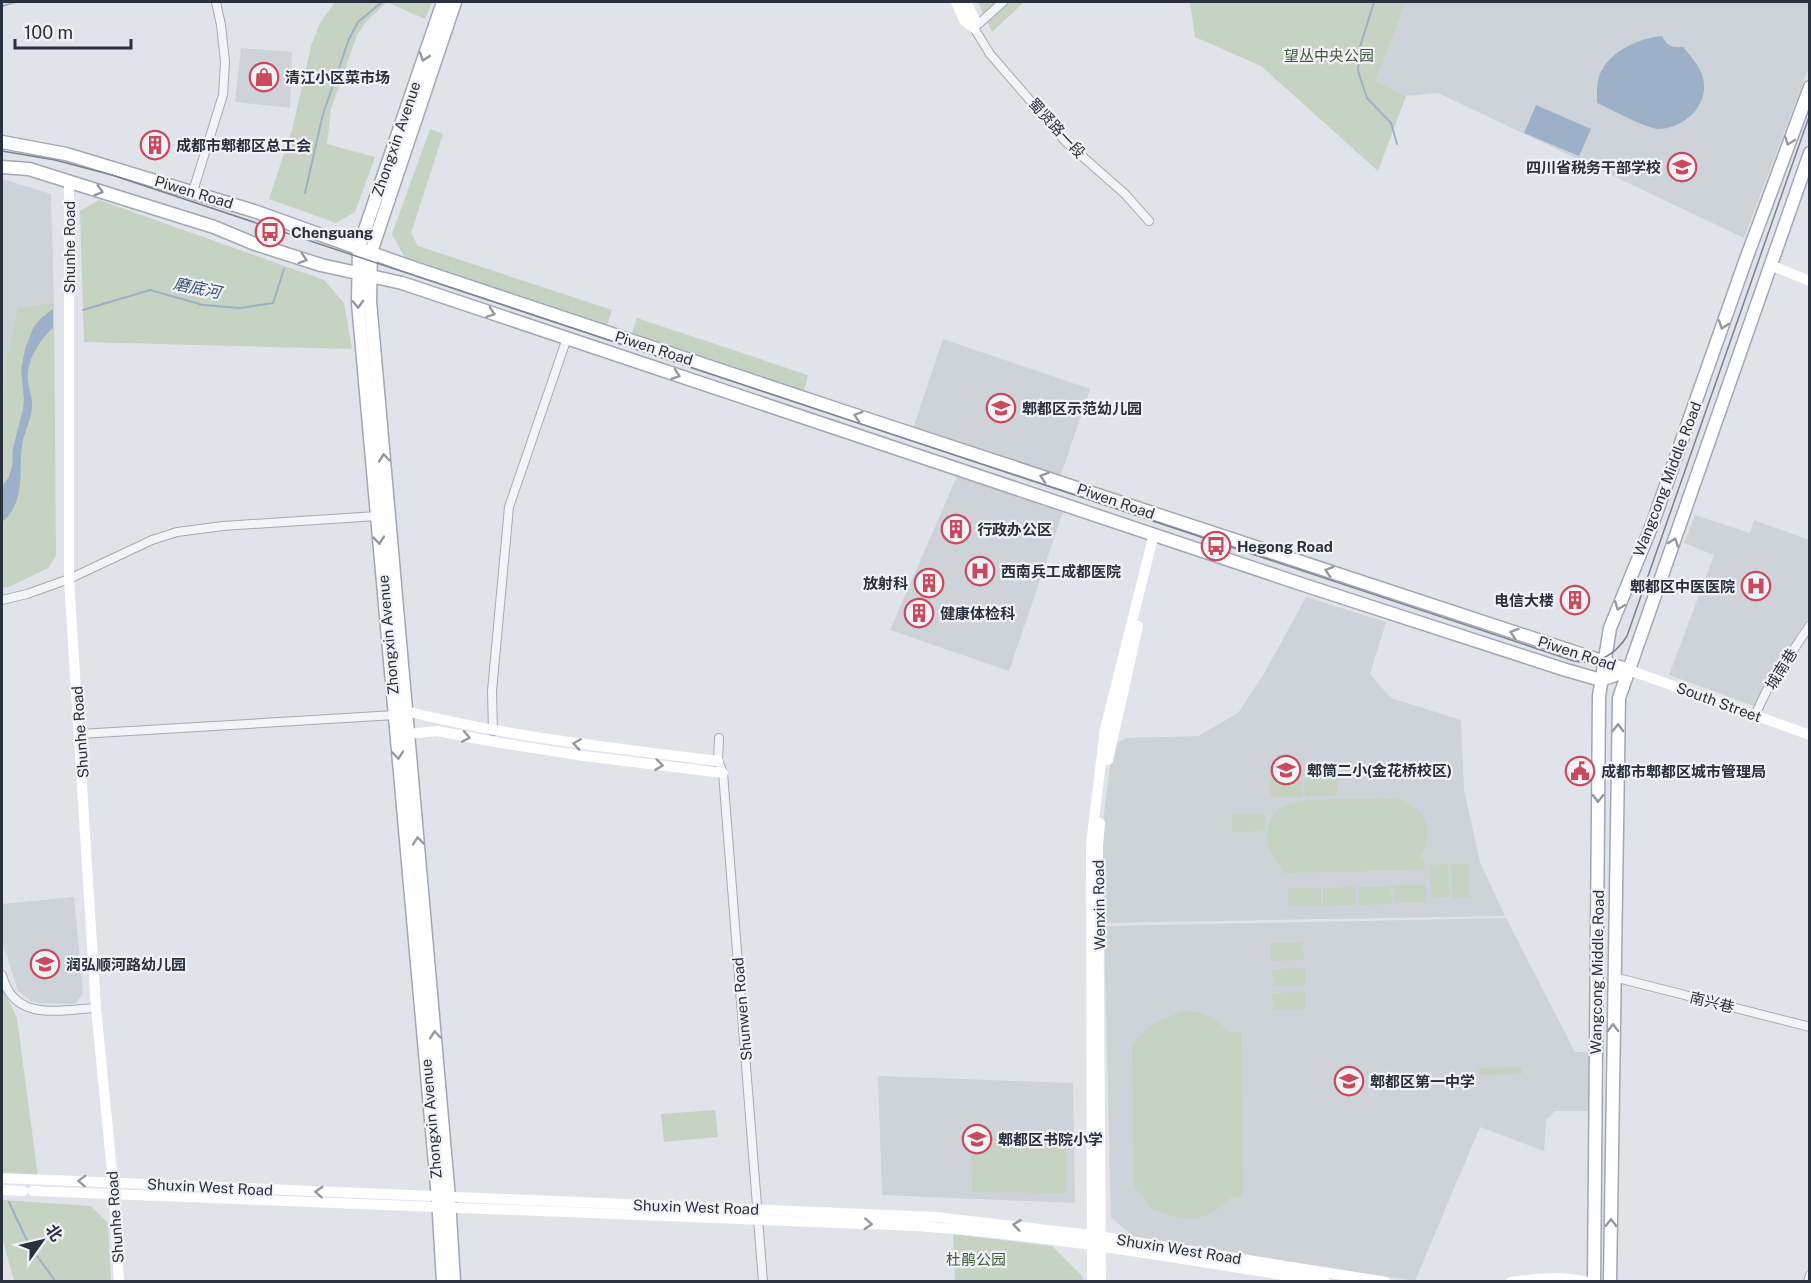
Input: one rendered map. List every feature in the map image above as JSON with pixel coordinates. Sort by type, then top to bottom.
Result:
[{"type":"main road","name":"Zhongxin Avenue","points":[[443,2],[365,250],[365,274],[370,301],[400,713],[444,1202],[454,1281]]},
{"type":"main road","name":"Zhongxin Avenue","points":[[365,250],[455,2]]},
{"type":"main road","name":"Wangcong Middle Road","points":[[1594,1281],[1599,696],[1610,628],[1652,525],[1809,87]]},
{"type":"main road","name":"Piwen Road","points":[[2,142],[66,154],[192,191],[817,403],[1629,670]]},
{"type":"main road","name":"Wangcong Middle Road","points":[[1610,1281],[1619,698],[1809,153]]},
{"type":"main road","name":"Piwen Road","points":[[2,167],[29,170],[69,182],[214,227],[255,244],[321,265],[402,283],[1304,585],[1601,680],[1629,670]]},
{"type":"main road","name":"Zhongxin Avenue","points":[[365,274],[358,303],[377,516],[400,713],[408,734],[444,1202],[443,1281]]},
{"type":"street","points":[[192,191],[223,95],[225,62],[216,2]]},
{"type":"street","name":"蜀贤路一段","points":[[956,2],[964,20],[974,28],[990,54],[1066,142],[1125,194],[1149,221]]},
{"type":"street","name":"蜀贤路一段","points":[[966,2],[975,20],[974,28]]},
{"type":"street","points":[[974,28],[1003,2]]},
{"type":"street","name":"Shunhe Road","points":[[69,182],[69,579],[96,1008],[113,1182],[119,1281]]},
{"type":"street","points":[[1770,265],[1809,281]]},
{"type":"street","points":[[493,731],[492,691],[509,507],[567,338]]},
{"type":"street","points":[[2,600],[69,579],[152,540],[177,532],[223,526],[377,516]]},
{"type":"street","points":[[1101,1281],[1097,1241],[1090,844],[1105,729],[1157,535]]},
{"type":"street","name":"城南巷","points":[[1755,715],[1768,688],[1809,625]]},
{"type":"street","name":"South Street","points":[[1629,670],[1809,735]]},
{"type":"street","points":[[80,734],[400,713],[575,744],[718,761]]},
{"type":"street","points":[[408,734],[436,731],[521,747],[723,773]]},
{"type":"street","name":"Shunwen Road","points":[[719,738],[718,761],[723,773],[762,1281]]},
{"type":"street","points":[[2,975],[11,997],[35,1011],[96,1008]]},
{"type":"street","name":"南兴巷","points":[[1614,977],[1809,1027]]},
{"type":"street","name":"Shuxin West Road","points":[[2,1178],[113,1182],[444,1202]]},
{"type":"street","name":"Shuxin West Road","points":[[2,1190],[113,1195],[444,1202],[758,1214],[936,1217],[1386,1281]]},
{"type":"street","points":[[1092,1281],[1097,1241]]},
{"type":"street","name":"Shuxin West Road","points":[[1097,1241],[1325,1281]]},
{"type":"street","points":[[1808,1281],[1809,1275]]},
{"type":"street","points":[[1511,1281],[1567,1278],[1589,1281]]},
{"type":"shaded area","name":"四川省税务干部学校","points":[[1406,2],[1809,3],[1809,67],[1744,238],[1438,93],[1406,96],[1376,81]]},
{"type":"shaded area","name":"清江小区菜市场","points":[[241,48],[292,52],[290,108],[235,102]]},
{"type":"shaded area","points":[[2,179],[51,194],[54,303],[18,307],[6,363],[2,432]]},
{"type":"shaded area","name":"郫都区示范幼儿园","points":[[943,339],[1090,389],[1060,478],[913,428]]},
{"type":"shaded area","name":"西南兵工成都医院","points":[[958,474],[1063,512],[1009,671],[890,630]]},
{"type":"shaded area","name":"郫都区中医医院","points":[[1695,515],[1750,533],[1754,520],[1809,540],[1809,616],[1754,706],[1669,675],[1714,555],[1684,543]]},
{"type":"shaded area","name":"郫筒二小(金花桥校区)","points":[[1306,597],[1386,622],[1370,674],[1391,698],[1461,720],[1464,790],[1480,862],[1505,916],[1104,923],[1102,829],[1112,750],[1118,742],[1127,738],[1198,736],[1238,713],[1265,672]]},
{"type":"shaded area","name":"润弘顺河路幼儿园","points":[[74,897],[83,993],[75,1004],[31,1001],[18,991],[2,941],[2,904]]},
{"type":"shaded area","name":"郫都区第一中学","points":[[1506,918],[1575,1052],[1589,1052],[1591,1111],[1555,1111],[1546,1120],[1544,1151],[1480,1127],[1415,1281],[1135,1238],[1111,1217],[1104,926]]},
{"type":"shaded area","name":"郫都区书院小学","points":[[878,1076],[1073,1083],[1075,1203],[882,1195]]},
{"type":"green space","points":[[335,2],[387,2],[367,21],[357,35],[331,109],[327,144],[375,157],[355,212],[336,223],[269,199],[293,126],[311,46],[320,23]]},
{"type":"green space","points":[[387,2],[432,2],[425,19]]},
{"type":"green space","points":[[978,2],[1024,2],[992,32]]},
{"type":"green space","name":"望丛中央公园","points":[[1190,2],[1406,2],[1376,81],[1406,96],[1378,171],[1261,66],[1195,37]]},
{"type":"green space","points":[[430,129],[443,134],[411,233],[418,246],[612,310],[607,326],[406,260],[392,234]]},
{"type":"green space","points":[[99,200],[324,280],[344,303],[352,349],[84,342],[80,211]]},
{"type":"green space","points":[[54,303],[56,556],[48,568],[9,587],[2,588],[2,432],[6,362],[18,307]]},
{"type":"green space","points":[[637,318],[808,375],[804,391],[632,333]]},
{"type":"green space","points":[[1337,778],[1337,796],[1305,796],[1304,779]]},
{"type":"green space","points":[[1302,779],[1303,797],[1270,797],[1270,780]]},
{"type":"green space","points":[[1399,798],[1416,809],[1426,822],[1427,839],[1420,858],[1424,859],[1424,870],[1283,873],[1269,849],[1268,829],[1272,817],[1280,809],[1290,804],[1316,800]]},
{"type":"green space","points":[[1232,814],[1265,814],[1265,831],[1232,832]]},
{"type":"green space","points":[[1448,864],[1449,897],[1431,898],[1430,865]]},
{"type":"green space","points":[[1469,864],[1470,897],[1452,898],[1451,865]]},
{"type":"green space","points":[[1393,885],[1426,885],[1426,903],[1394,903]]},
{"type":"green space","points":[[1356,887],[1356,905],[1323,906],[1323,888]]},
{"type":"green space","points":[[1359,887],[1391,887],[1392,904],[1359,905]]},
{"type":"green space","points":[[1288,888],[1321,888],[1321,906],[1288,906]]},
{"type":"green space","points":[[1271,943],[1303,943],[1304,960],[1271,961]]},
{"type":"green space","points":[[1305,968],[1305,986],[1273,986],[1272,969]]},
{"type":"green space","points":[[2,987],[17,1018],[38,1177],[2,1175]]},
{"type":"green space","points":[[1305,992],[1305,1010],[1273,1010],[1272,993]]},
{"type":"green space","points":[[1182,1011],[1202,1014],[1219,1022],[1229,1032],[1241,1032],[1243,1197],[1232,1197],[1210,1214],[1194,1219],[1179,1218],[1152,1209],[1134,1186],[1132,1045],[1155,1022]]},
{"type":"green space","points":[[1522,1067],[1522,1074],[1479,1075],[1479,1068]]},
{"type":"green space","points":[[715,1110],[718,1137],[664,1142],[661,1114]]},
{"type":"green space","points":[[973,1139],[1066,1140],[1066,1193],[972,1192]]},
{"type":"green space","points":[[2,1200],[91,1206],[108,1223],[111,1281],[14,1281],[2,1237]]},
{"type":"green space","name":"杜鹃公园","points":[[953,1234],[1052,1246],[1083,1277],[1083,1281],[955,1281]]},
{"type":"water","points":[[1662,36],[1670,46],[1683,47],[1702,74],[1703,97],[1693,114],[1677,125],[1657,129],[1597,103],[1599,78],[1607,63],[1620,51],[1636,42]]},
{"type":"water","points":[[1536,105],[1591,129],[1579,156],[1524,133]]},
{"type":"water","points":[[53,309],[53,328],[38,345],[29,366],[28,381],[32,408],[21,451],[20,484],[15,504],[10,514],[2,522],[2,486],[9,477],[12,466],[13,448],[23,409],[21,370],[25,349],[33,328]]},
{"type":"waterway","name":"磨底河","points":[[2,6],[16,2]]},
{"type":"waterway","name":"磨底河","points":[[305,193],[323,114],[349,39],[358,22],[382,2]]},
{"type":"waterway","name":"磨底河","points":[[1374,2],[1359,50],[1358,71],[1367,98],[1391,123],[1397,144]]},
{"type":"waterway","name":"磨底河","points":[[83,310],[150,290],[203,305],[240,308],[273,303],[284,269]]},
{"type":"waterway","name":"磨底河","points":[[9,1202],[29,1245],[56,1282]]},
{"type":"tram line","points":[[2,151],[55,160],[112,175],[1582,662],[1605,657],[1627,636],[1810,114]]},
{"type":"place","name":"清江小区菜市场","points":[[264,77]]},
{"type":"place","name":"成都市郫都区总工会","points":[[155,145]]},
{"type":"place","name":"四川省税务干部学校","points":[[1682,167]]},
{"type":"place","name":"Chenguang","points":[[270,232]]},
{"type":"place","name":"郫都区示范幼儿园","points":[[1001,408]]},
{"type":"place","name":"行政办公区","points":[[956,529]]},
{"type":"place","name":"Hegong Road","points":[[1216,546]]},
{"type":"place","name":"西南兵工成都医院","points":[[980,571]]},
{"type":"place","name":"放射科","points":[[929,583]]},
{"type":"place","name":"郫都区中医医院","points":[[1756,586]]},
{"type":"place","name":"电信大楼","points":[[1575,600]]},
{"type":"place","name":"健康体检科","points":[[919,613]]},
{"type":"place","name":"郫筒二小(金花桥校区)","points":[[1286,770]]},
{"type":"place","name":"成都市郫都区城市管理局","points":[[1580,771]]},
{"type":"place","name":"润弘顺河路幼儿园","points":[[45,964]]},
{"type":"place","name":"郫都区第一中学","points":[[1349,1081]]},
{"type":"place","name":"郫都区书院小学","points":[[977,1139]]}]
